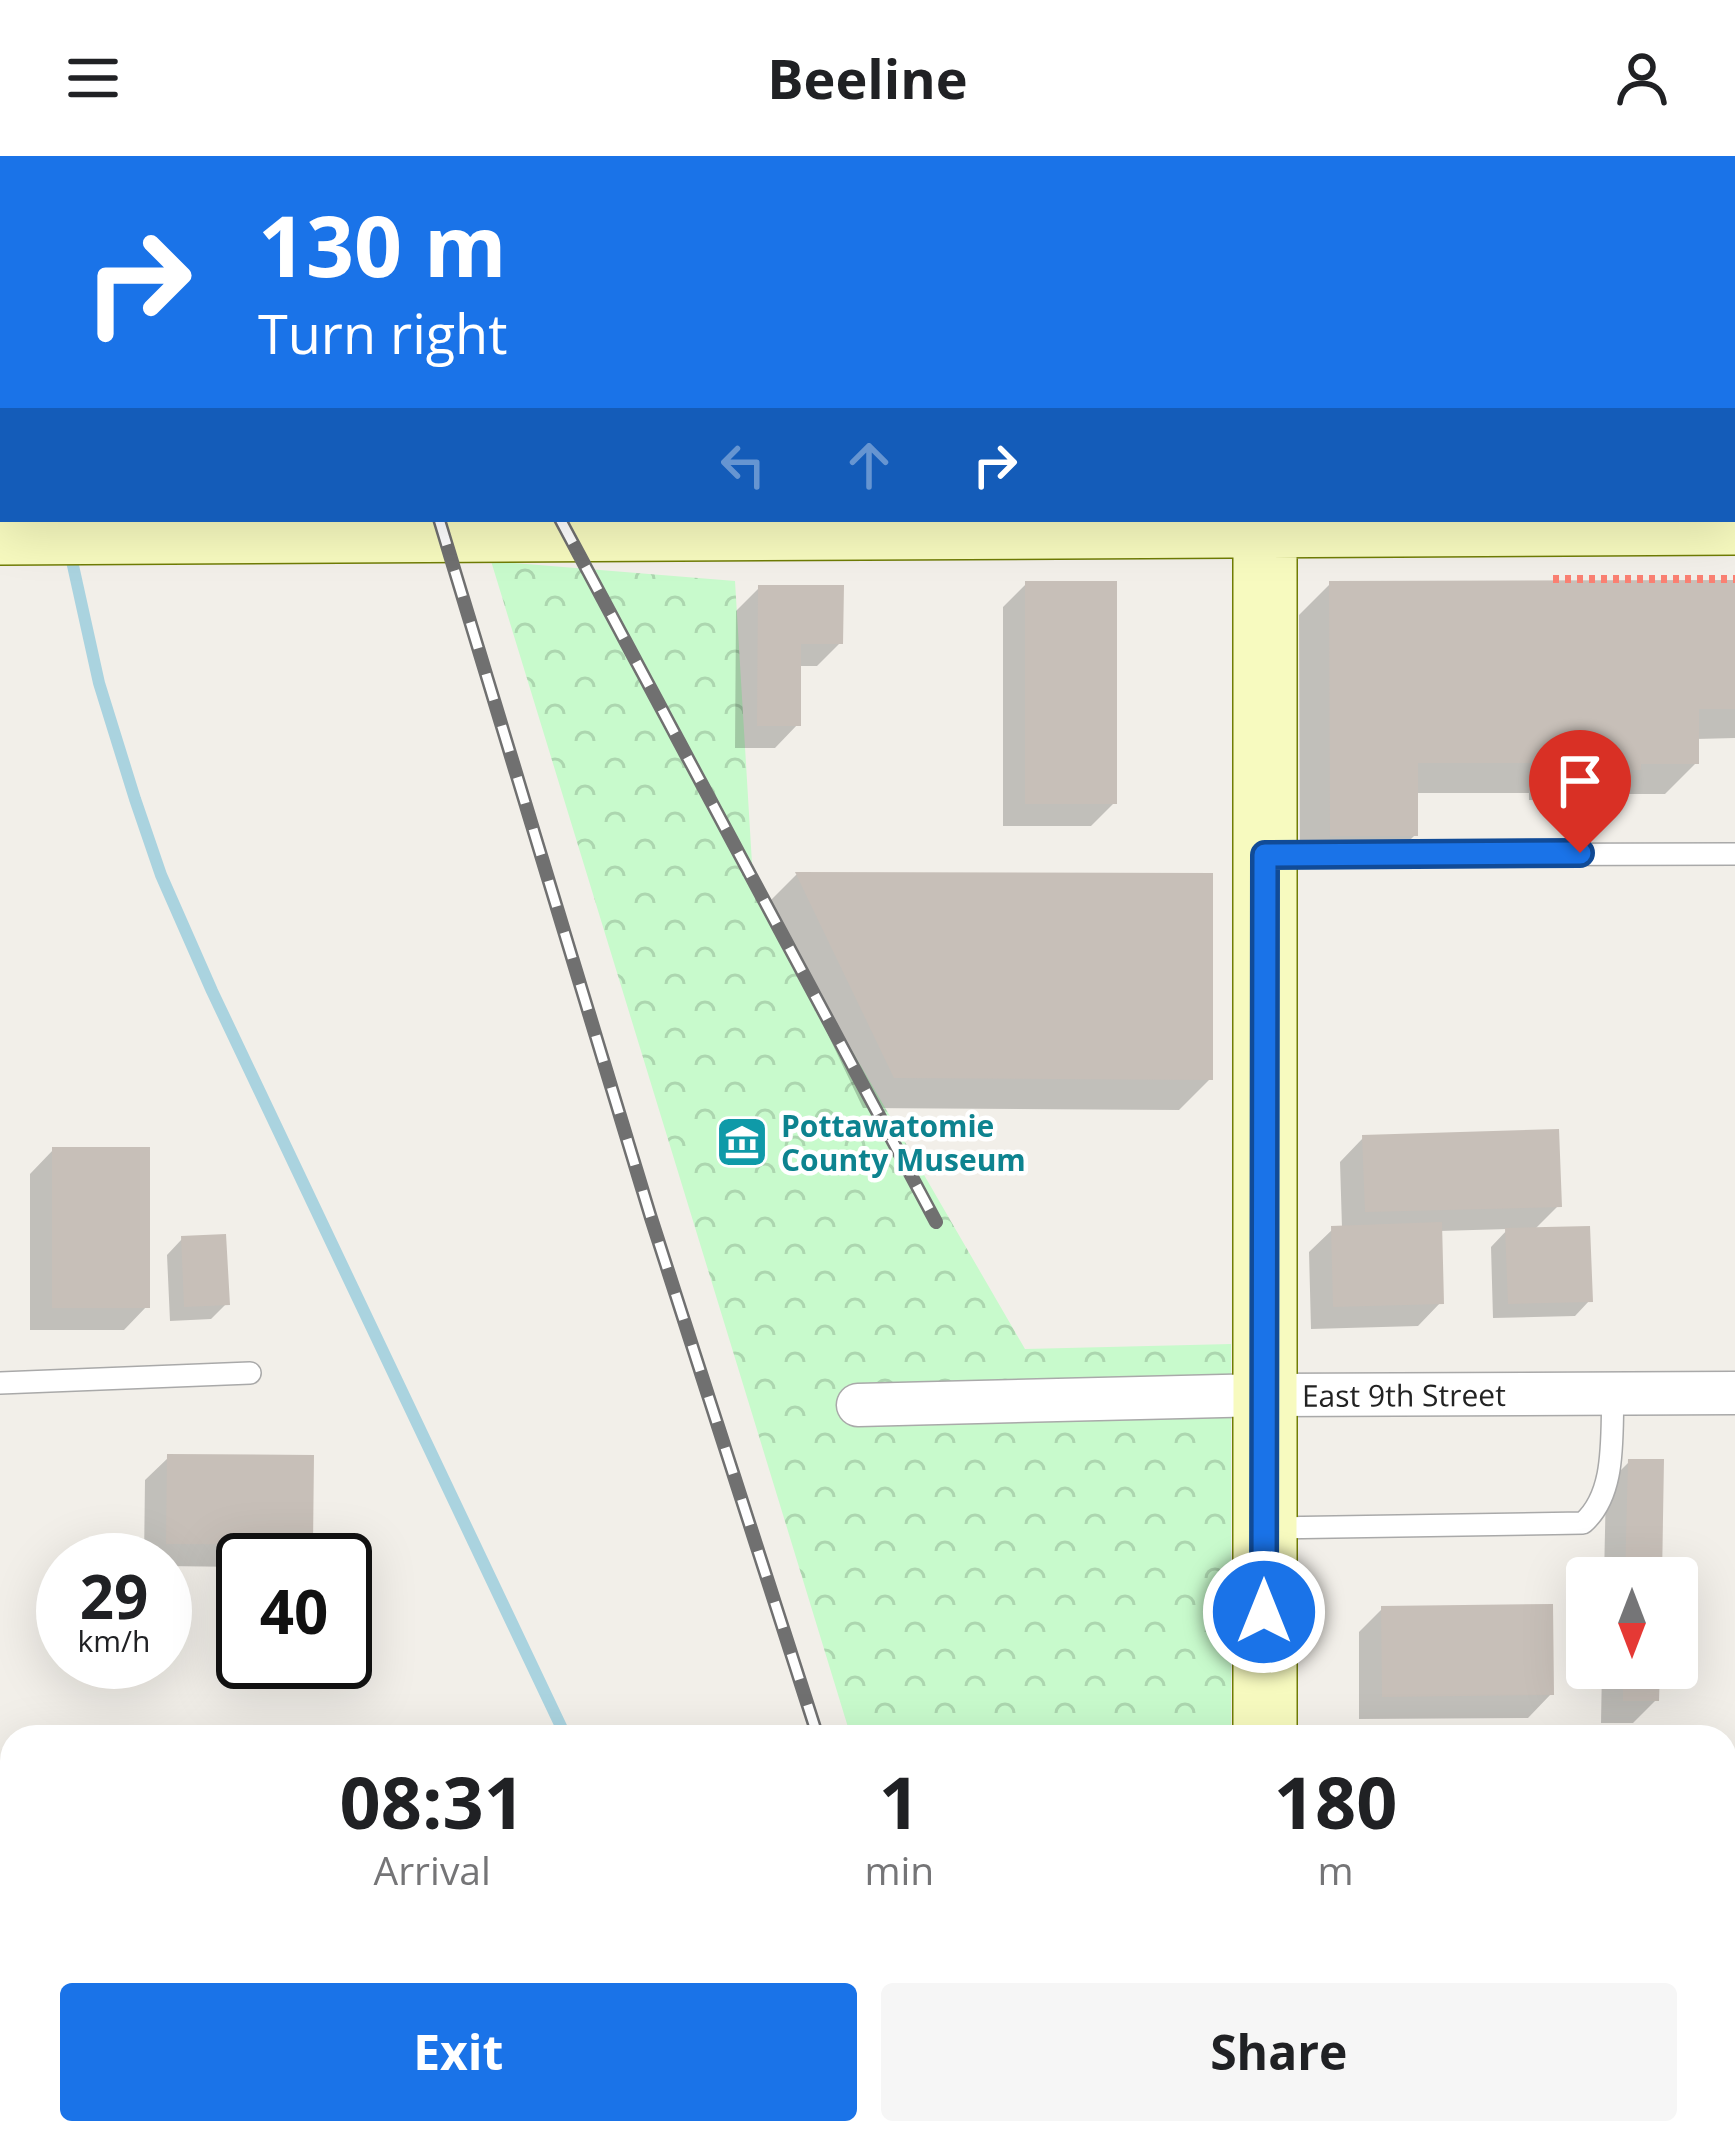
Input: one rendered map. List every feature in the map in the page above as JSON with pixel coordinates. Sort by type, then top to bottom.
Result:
[{"type":"street","points":[[1265,522],[1265,1725]]},
{"type":"street","points":[[1,533],[593,524],[1735,523]]},
{"type":"street","name":"East 9th Street","points":[[858,1405],[1264,1395],[1735,1393]]},
{"type":"lane","points":[[1265,855],[1735,854]]},
{"type":"lane","points":[[0,1383],[250,1373]]},
{"type":"lane","points":[[1264,1528],[1582,1522],[1598,1509],[1608,1476],[1613,1393]]},
{"type":"green space","points":[[491,561],[735,581],[753,880],[1025,1349],[1231,1344],[1231,1725],[847,1725]]},
{"type":"building","points":[[1735,580],[1735,709],[1699,709],[1699,764],[1558,770],[1558,763],[1418,763],[1418,836],[1330,836],[1329,581]]},
{"type":"building","points":[[1025,581],[1117,581],[1117,804],[1025,804]]},
{"type":"building","points":[[758,585],[844,585],[843,644],[801,644],[801,726],[757,726]]},
{"type":"building","points":[[795,872],[1213,873],[1213,1080],[894,1078]]},
{"type":"building","points":[[1559,1129],[1562,1207],[1365,1212],[1362,1135]]},
{"type":"building","points":[[52,1147],[150,1147],[150,1308],[52,1308]]},
{"type":"building","points":[[1442,1222],[1444,1304],[1333,1307],[1331,1226]]},
{"type":"building","points":[[1590,1226],[1593,1302],[1508,1304],[1505,1228]]},
{"type":"building","points":[[226,1234],[230,1305],[184,1307],[181,1236]]},
{"type":"building","points":[[167,1454],[314,1455],[313,1533],[216,1533],[216,1544],[192,1544],[192,1533],[166,1533]]},
{"type":"building","points":[[1628,1459],[1664,1459],[1662,1557],[1626,1557]]},
{"type":"building","points":[[1553,1604],[1554,1695],[1382,1697],[1381,1606]]},
{"type":"building","points":[[1623,1689],[1659,1689],[1659,1701],[1623,1701]]},
{"type":"waterway","points":[[70,552],[99,683],[161,875],[560,1725]]},
{"type":"railway","points":[[440,522],[651,1218],[814,1725]]},
{"type":"railway","points":[[562,522],[936,1222]]},
{"type":"place","name":"Pottawatomie County Museum","points":[[742,1142]]},
{"type":"route","points":[[1264,1612],[1265,855],[1580,853]]}]
